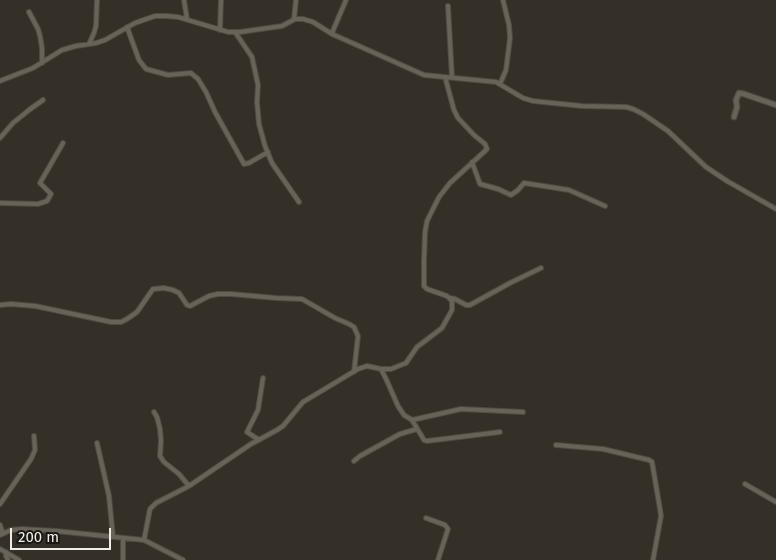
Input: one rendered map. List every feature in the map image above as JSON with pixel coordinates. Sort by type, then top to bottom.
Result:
[{"type":"street","points":[[89,44],[96,26],[97,0]]},
{"type":"street","points":[[184,0],[187,19]]},
{"type":"street","points":[[220,30],[221,0]]},
{"type":"street","points":[[294,19],[296,0]]},
{"type":"street","points":[[332,33],[346,0]]},
{"type":"street","points":[[500,84],[506,70],[510,38],[503,0]]},
{"type":"street","points":[[448,6],[452,78]]},
{"type":"street","points":[[29,12],[40,36],[42,63]]},
{"type":"street","points":[[0,81],[33,68],[57,53],[69,48],[105,40],[140,21],[155,16],[187,19],[220,30],[234,32],[282,26],[294,19],[303,19],[424,75],[496,82],[533,101],[626,108],[643,114],[668,131],[706,167],[776,209]]},
{"type":"street","points":[[127,28],[139,60],[146,70],[168,75],[191,74],[198,79],[244,164],[268,152]]},
{"type":"street","points":[[234,32],[252,57],[258,85],[257,102],[261,136],[272,163],[299,202]]},
{"type":"street","points":[[445,77],[458,118],[486,147],[485,151],[456,176],[439,197],[428,221],[425,232],[424,286],[466,305],[470,305],[541,268]]},
{"type":"street","points":[[734,116],[739,93],[776,105]]},
{"type":"street","points":[[0,138],[13,123],[43,100]]},
{"type":"street","points":[[0,203],[38,204],[47,202],[51,194],[40,183],[63,143]]},
{"type":"street","points":[[472,162],[480,184],[511,194],[524,183],[569,190],[605,206]]},
{"type":"street","points":[[0,305],[35,306],[111,322],[120,322],[137,312],[153,289],[164,288],[173,290],[179,293],[187,305],[190,306],[209,296],[218,294],[302,299],[322,312],[354,327],[358,336],[354,372]]},
{"type":"street","points":[[144,540],[152,506],[200,480],[225,461],[283,426],[303,402],[367,366],[391,369],[406,363],[412,351],[442,328],[452,310],[450,298]]},
{"type":"street","points":[[381,369],[398,406],[404,415],[412,420],[424,440],[500,432]]},
{"type":"street","points":[[259,440],[247,432],[258,410],[263,378]]},
{"type":"street","points":[[412,420],[461,409],[523,412]]},
{"type":"street","points":[[154,412],[160,429],[160,456],[189,486]]},
{"type":"street","points":[[354,461],[400,434],[416,428]]},
{"type":"street","points":[[0,504],[31,459],[35,450],[34,436]]},
{"type":"street","points":[[97,443],[109,496],[113,537]]},
{"type":"street","points":[[556,445],[603,449],[652,462],[661,516],[653,560]]},
{"type":"street","points":[[745,484],[776,502]]},
{"type":"street","points":[[426,518],[445,525],[448,529],[438,560]]},
{"type":"street","points":[[0,525],[2,534],[11,530],[22,529],[56,530],[144,540],[183,560]]},
{"type":"street","points":[[123,538],[123,560]]},
{"type":"street","points":[[0,549],[19,560]]},
{"type":"street","points":[[6,552],[8,560]]}]
